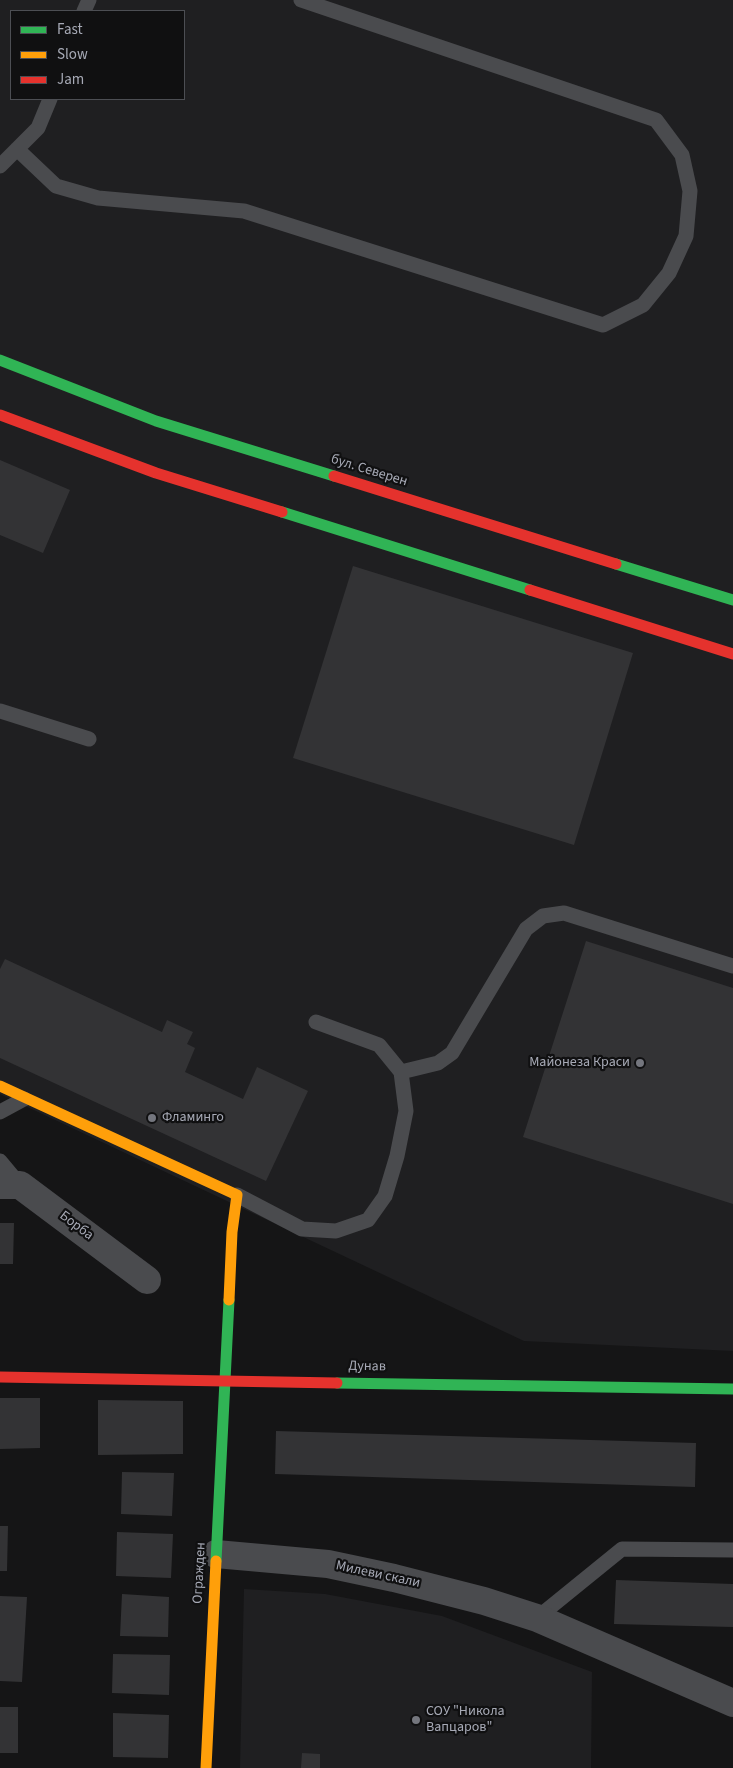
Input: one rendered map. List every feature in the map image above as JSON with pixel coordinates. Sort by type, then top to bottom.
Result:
[{"type":"street","name":"бул. Северен","points":[[0,360],[156,421],[733,600]]},
{"type":"street","points":[[0,415],[156,473],[733,654]]},
{"type":"street","points":[[0,1086],[24,1099],[237,1194],[232,1232],[224,1380]]},
{"type":"street","name":"Борба","points":[[10,1185],[147,1280]]},
{"type":"street","name":"Дунав","points":[[0,1377],[733,1389]]},
{"type":"street","name":"Огражден","points":[[206,1768],[224,1380]]},
{"type":"street","name":"Милеви скали","points":[[216,1554],[328,1564],[394,1578],[484,1601],[537,1618],[733,1703]]},
{"type":"lane","points":[[17,149],[56,186],[98,198],[244,211],[603,325],[643,305],[669,273],[686,236],[690,191],[682,155],[656,120],[301,0]]},
{"type":"lane","points":[[0,166],[38,128],[50,100]]},
{"type":"lane","points":[[0,711],[89,739]]},
{"type":"lane","points":[[401,1072],[438,1064],[452,1053],[526,929],[542,916],[564,913],[733,966]]},
{"type":"lane","points":[[237,1194],[302,1229],[336,1230],[368,1220],[385,1196],[397,1156],[406,1111],[401,1072],[379,1045],[316,1022]]},
{"type":"lane","points":[[0,1112],[24,1099]]},
{"type":"lane","points":[[0,1161],[10,1185]]},
{"type":"lane","points":[[537,1618],[622,1549],[733,1550]]},
{"type":"shaded area","points":[[0,0],[733,0],[733,1351],[524,1341],[0,1094]]},
{"type":"shaded area","name":"СОУ \"Никола Вапцаров\"","points":[[244,1589],[325,1594],[442,1616],[592,1672],[591,1768],[240,1768]]},
{"type":"building","points":[[0,460],[70,490],[43,553],[0,535]]},
{"type":"building","points":[[353,566],[633,653],[574,845],[293,758]]},
{"type":"building","name":"Майонеза Краси","points":[[586,941],[733,988],[733,1204],[523,1137]]},
{"type":"building","points":[[5,959],[162,1032],[167,1020],[193,1032],[187,1044],[195,1048],[185,1072],[243,1099],[257,1067],[308,1091],[266,1181],[0,1058],[0,969]]},
{"type":"building","points":[[0,1223],[14,1223],[13,1264],[0,1264]]},
{"type":"building","points":[[0,1398],[40,1398],[40,1448],[0,1449]]},
{"type":"building","points":[[98,1400],[183,1401],[183,1454],[98,1455]]},
{"type":"building","points":[[276,1431],[696,1443],[695,1487],[275,1474]]},
{"type":"building","points":[[122,1472],[174,1473],[172,1516],[121,1514]]},
{"type":"building","points":[[0,1526],[8,1526],[7,1571],[0,1571]]},
{"type":"building","points":[[117,1532],[173,1534],[171,1578],[116,1576]]},
{"type":"building","points":[[616,1580],[733,1584],[733,1627],[614,1624]]},
{"type":"building","points":[[122,1594],[169,1597],[168,1637],[120,1636]]},
{"type":"building","points":[[0,1596],[27,1597],[22,1682],[0,1681]]},
{"type":"building","points":[[113,1654],[170,1655],[169,1695],[112,1693]]},
{"type":"building","points":[[0,1707],[18,1707],[18,1753],[0,1753]]},
{"type":"building","points":[[113,1713],[169,1715],[168,1758],[113,1757]]},
{"type":"building","points":[[302,1753],[320,1754],[320,1768],[301,1768]]},
{"type":"traffic: fast","points":[[0,360],[156,421],[334,476]]},
{"type":"traffic: fast","points":[[282,512],[530,590]]},
{"type":"traffic: fast","points":[[616,564],[733,600]]},
{"type":"traffic: fast","points":[[216,1561],[229,1300]]},
{"type":"traffic: fast","points":[[337,1383],[733,1389]]},
{"type":"traffic: slow","points":[[0,1086],[237,1195],[232,1232],[229,1300]]},
{"type":"traffic: slow","points":[[206,1768],[216,1561]]},
{"type":"traffic: jam","points":[[0,415],[156,473],[282,512]]},
{"type":"traffic: jam","points":[[334,476],[616,564]]},
{"type":"traffic: jam","points":[[530,590],[733,654]]},
{"type":"traffic: jam","points":[[0,1377],[337,1383]]},
{"type":"place","name":"Майонеза Краси","points":[[640,1063]]},
{"type":"place","name":"Фламинго","points":[[152,1118]]},
{"type":"place","name":"СОУ \"Никола Вапцаров\"","points":[[416,1720]]}]
